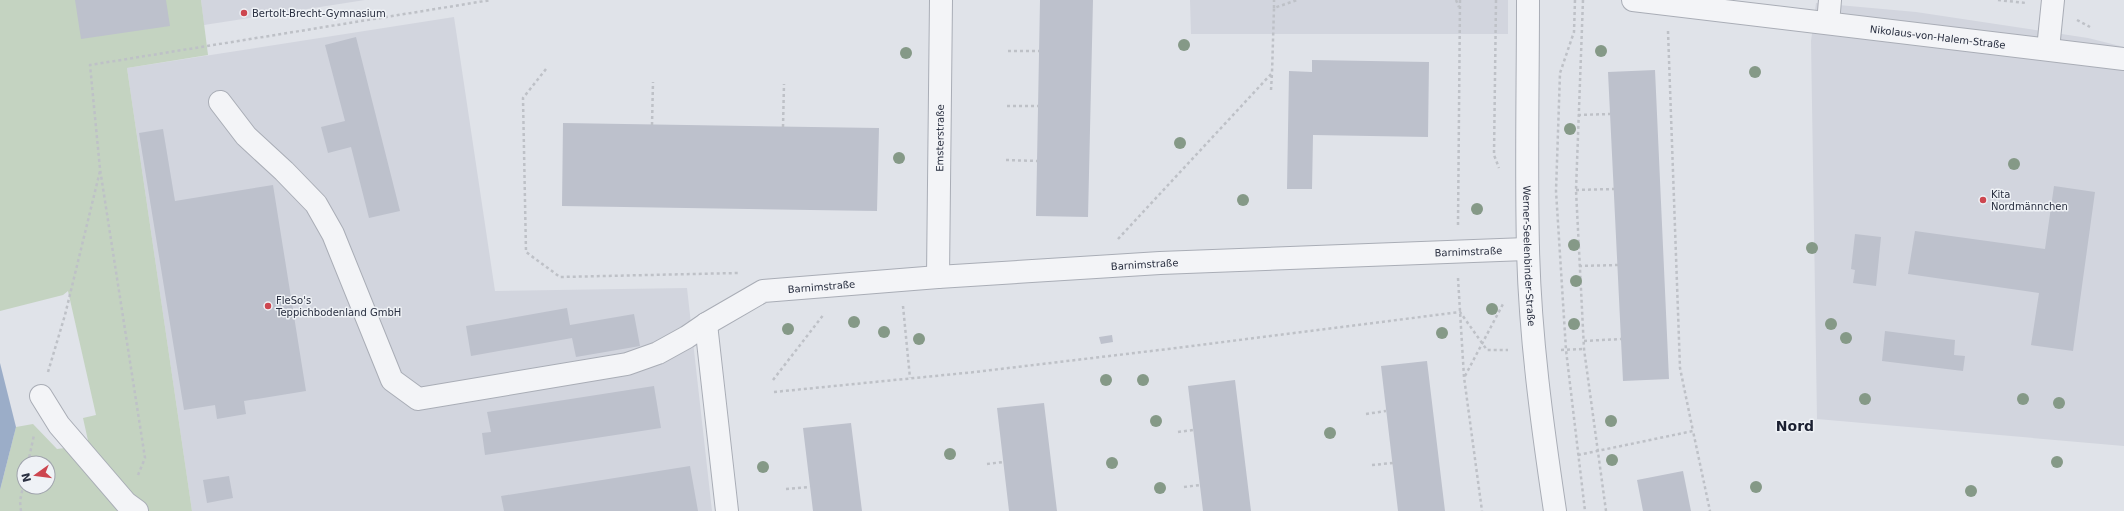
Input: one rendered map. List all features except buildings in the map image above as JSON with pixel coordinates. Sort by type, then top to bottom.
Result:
[{"type":"street","name":"Emsterstraße","points":[[938,276],[941,0]]},
{"type":"street","name":"Werner-Seelenbinder-Straße","points":[[1528,0],[1528,250],[1535,350],[1555,511]]},
{"type":"street","name":"Nikolaus-von-Halem-Straße","points":[[1633,0],[2124,59]]},
{"type":"street","points":[[1828,23],[1830,0]]},
{"type":"street","points":[[2048,49],[2053,0]]},
{"type":"street","points":[[220,102],[246,136],[284,171],[316,204],[333,234],[392,380],[418,399],[626,364],[658,352],[687,337],[706,324],[763,291]]},
{"type":"street","name":"Barnimstraße","points":[[763,291],[938,276],[1191,262],[1457,251],[1528,250]]},
{"type":"street","points":[[706,324],[727,511]]},
{"type":"street","points":[[41,396],[59,425],[131,507]]},
{"type":"path","points":[[131,507],[145,458],[100,169],[90,65],[491,0]]},
{"type":"path","points":[[1272,90],[1274,0]]},
{"type":"path","points":[[1274,8],[1298,0]]},
{"type":"path","points":[[1456,0],[1460,7]]},
{"type":"path","points":[[1460,0],[1457,251],[1464,377],[1482,511]]},
{"type":"path","points":[[1496,0],[1494,155],[1502,176]]},
{"type":"path","points":[[1575,0],[1574,32],[1560,73],[1556,183],[1566,350],[1585,511]]},
{"type":"path","points":[[1583,0],[1576,190],[1579,266],[1584,349],[1606,511]]},
{"type":"path","points":[[1667,4],[1680,368],[1710,511]]},
{"type":"path","points":[[1008,51],[1039,51]]},
{"type":"path","points":[[546,69],[523,98],[526,252],[560,277],[752,273],[763,291]]},
{"type":"path","points":[[1091,268],[1272,73]]},
{"type":"path","points":[[652,125],[653,82]]},
{"type":"path","points":[[783,127],[784,84]]},
{"type":"path","points":[[1006,106],[1038,106]]},
{"type":"path","points":[[1578,115],[1610,114]]},
{"type":"path","points":[[1006,160],[1037,161]]},
{"type":"path","points":[[30,455],[41,396],[65,316],[100,169]]},
{"type":"path","points":[[1576,190],[1614,189]]},
{"type":"path","points":[[1579,266],[1618,265]]},
{"type":"path","points":[[900,280],[910,378]]},
{"type":"path","points":[[773,380],[846,285]]},
{"type":"path","points":[[1464,377],[1505,301]]},
{"type":"path","points":[[1460,312],[1487,350],[1584,349]]},
{"type":"path","points":[[774,392],[1153,351],[1460,312]]},
{"type":"path","points":[[1584,341],[1621,339]]},
{"type":"path","points":[[1366,414],[1386,411]]},
{"type":"path","points":[[1178,432],[1193,430]]},
{"type":"path","points":[[1578,455],[1693,430]]},
{"type":"path","points":[[987,464],[1003,462]]},
{"type":"path","points":[[1372,465],[1392,463]]},
{"type":"path","points":[[1184,487],[1200,485]]},
{"type":"path","points":[[786,489],[810,487]]},
{"type":"path","points":[[21,495],[21,511]]},
{"type":"shaded area","name":"Bertolt-Brecht-Gymnasium","points":[[201,0],[365,0],[204,25]]},
{"type":"shaded area","points":[[1190,0],[1508,0],[1508,34],[1191,34]]},
{"type":"shaded area","name":"Kita Nordmännchen","points":[[1816,3],[1916,12],[2088,38],[2124,47],[2124,446],[1817,419],[1811,41]]},
{"type":"shaded area","points":[[454,17],[495,291],[687,288],[712,511],[192,511],[127,68]]},
{"type":"green space","points":[[0,0],[201,0],[208,55],[127,68],[192,511],[0,511],[0,490],[16,427],[33,424],[57,449],[89,445],[83,418],[96,415],[68,291],[63,295],[0,311]]},
{"type":"water","points":[[0,363],[16,427],[0,490]]},
{"type":"place","name":"Bertolt-Brecht-Gymnasium","points":[[244,13]]},
{"type":"place","name":"Kita Nordmännchen","points":[[1983,200]]},
{"type":"place","name":"FleSo's Teppichbodenland GmbH","points":[[268,306]]},
{"type":"district","name":"Nord","points":[[1795,426]]}]
